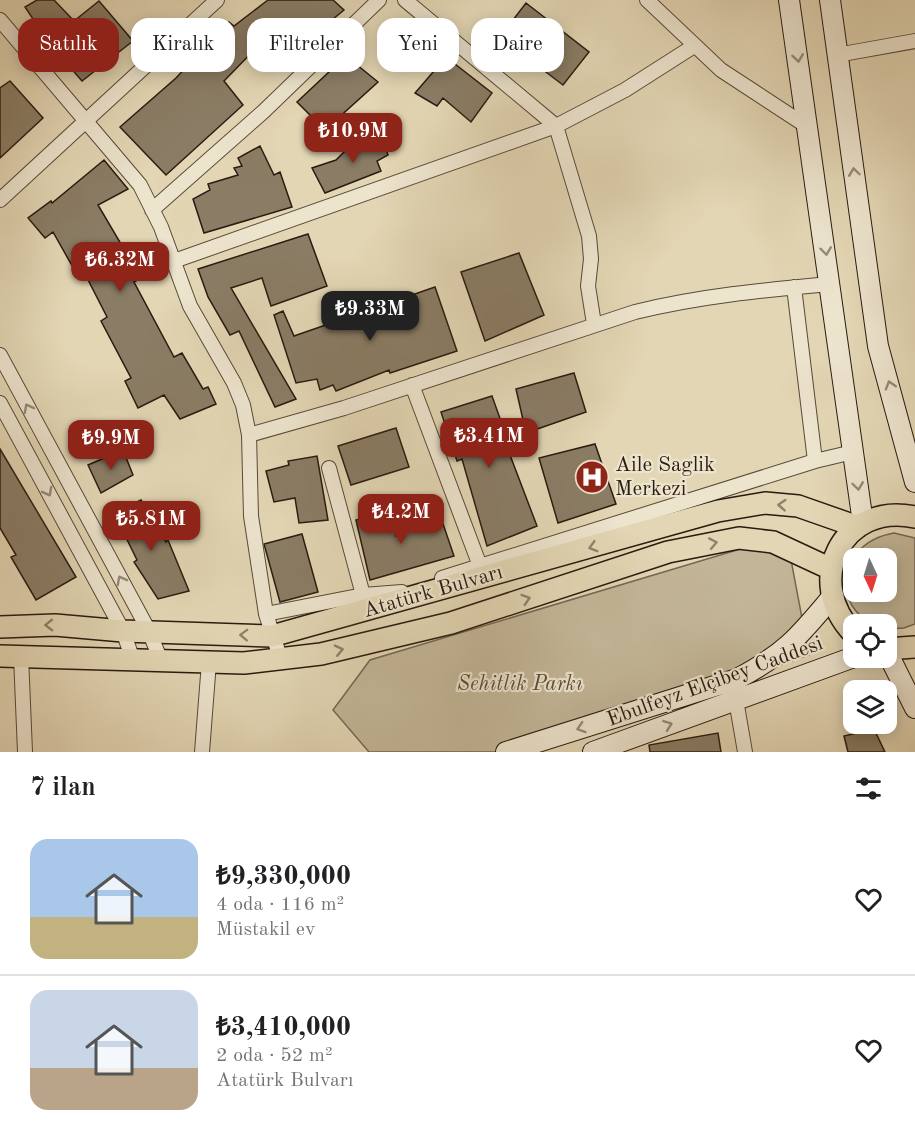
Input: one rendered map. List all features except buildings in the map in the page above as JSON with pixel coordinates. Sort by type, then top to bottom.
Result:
[{"type":"main road","points":[[789,0],[853,452],[860,525]]},
{"type":"main road","points":[[830,0],[878,346],[915,482]]},
{"type":"main road","name":"Atatürk Bulvarı","points":[[0,627],[55,625],[123,631],[272,636],[717,511],[765,503],[798,506],[860,525]]},
{"type":"main road","points":[[843,621],[836,612],[831,598],[831,569],[842,543],[860,525],[890,514],[915,517]]},
{"type":"main road","name":"Atatürk Bulvarı","points":[[0,656],[209,662],[281,660],[321,654],[451,623],[668,552],[739,538],[773,542],[831,569]]},
{"type":"main road","name":"Ebulfeyz Elçibey Caddesi","points":[[506,752],[737,679],[769,662],[792,644],[831,598]]},
{"type":"main road","points":[[897,649],[915,647]]},
{"type":"main road","name":"Ebulfeyz Elçibey Caddesi","points":[[593,752],[843,661]]},
{"type":"main road","points":[[895,668],[915,708]]},
{"type":"street","points":[[0,200],[217,0]]},
{"type":"street","points":[[152,210],[263,112],[379,0]]},
{"type":"street","points":[[405,0],[556,126],[589,236],[591,259],[588,286],[594,324]]},
{"type":"street","points":[[647,0],[721,70],[808,127]]},
{"type":"street","points":[[0,20],[140,185],[174,261],[190,306],[234,382],[243,405],[249,435],[251,516],[266,614],[281,660]]},
{"type":"street","points":[[837,55],[915,41]]},
{"type":"street","points":[[174,261],[556,126],[625,90],[694,46]]},
{"type":"street","points":[[249,435],[344,408],[594,324],[684,300],[830,284]]},
{"type":"street","points":[[794,287],[815,461]]},
{"type":"street","points":[[0,355],[148,631],[161,661]]},
{"type":"street","points":[[412,385],[480,566]]},
{"type":"street","points":[[0,403],[123,631],[133,660]]},
{"type":"street","points":[[266,614],[363,595],[401,592],[815,461],[853,452]]},
{"type":"street","points":[[329,468],[363,595]]},
{"type":"street","points":[[21,656],[25,752]]},
{"type":"street","points":[[202,752],[209,662]]},
{"type":"street","points":[[736,700],[745,752]]},
{"type":"green space","points":[[894,533],[915,538],[915,624],[897,628],[897,614],[860,614],[856,611],[851,602],[897,602],[897,548],[863,548],[873,540]]},
{"type":"green space","name":"Sehitlik Parkı","points":[[788,544],[809,655],[528,752],[369,752],[333,710],[370,660],[747,547]]},
{"type":"place","name":"Aile Saglik Merkezi","points":[[592,477]]}]
